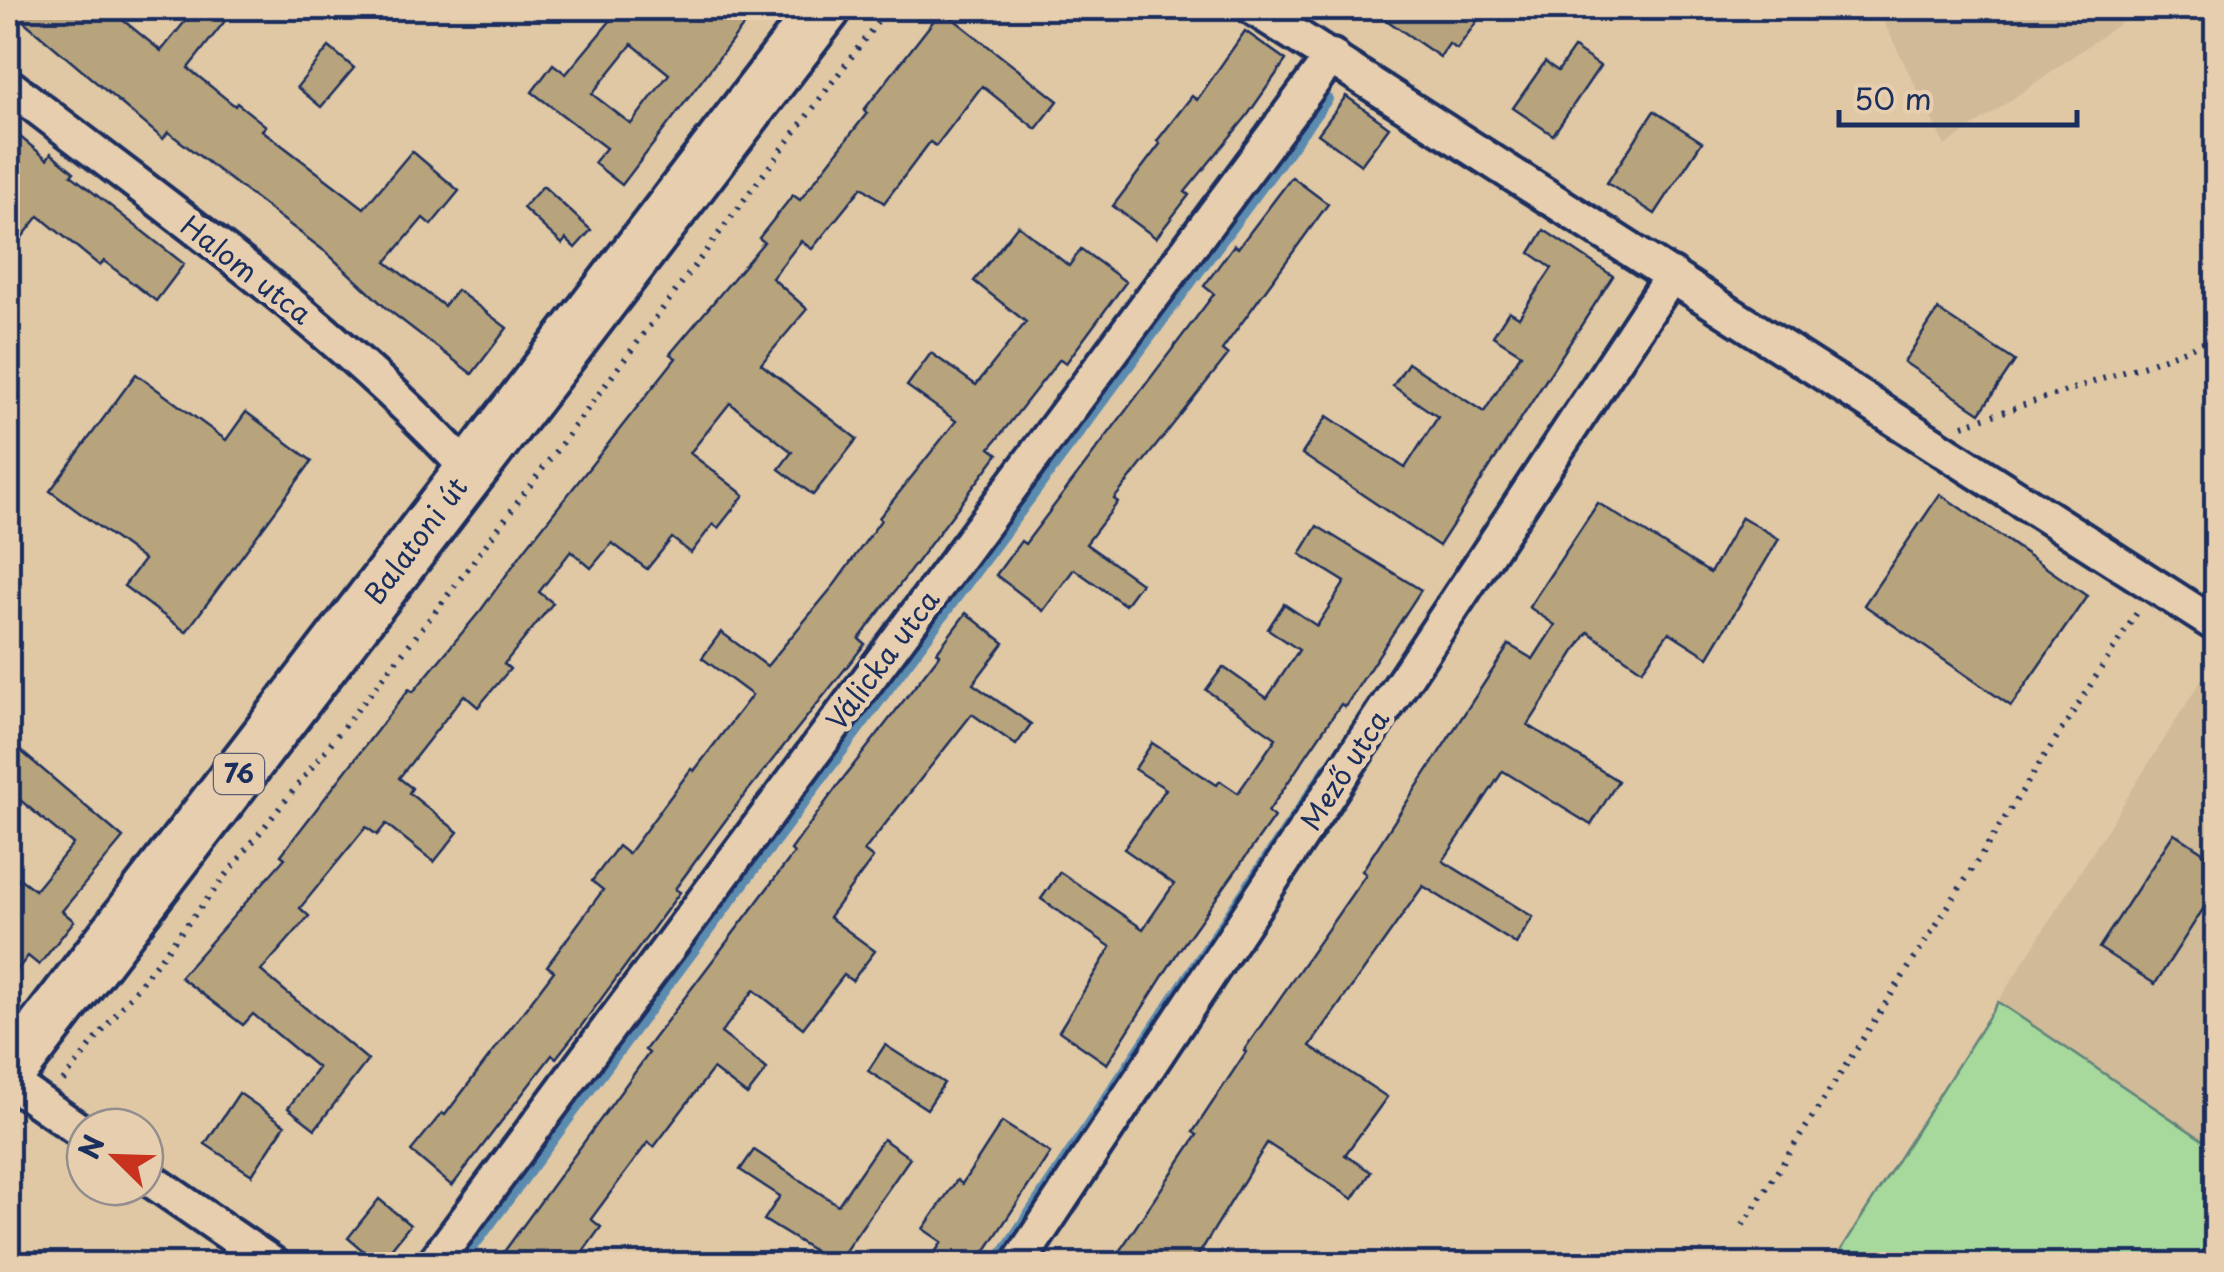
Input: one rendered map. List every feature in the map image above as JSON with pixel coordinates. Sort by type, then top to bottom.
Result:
[{"type":"main road","name":"Balatoni út","points":[[20,1087],[470,472],[825,8]]},
{"type":"street","points":[[1253,8],[2216,625]]},
{"type":"street","name":"Válicka utca","points":[[433,1264],[1332,56]]},
{"type":"street","name":"Halom utca","points":[[8,85],[314,323],[379,378],[470,472]]},
{"type":"street","name":"Mező utca","points":[[1018,1264],[1672,275]]},
{"type":"street","points":[[20,1087],[65,1120]]},
{"type":"street","points":[[165,1190],[273,1264]]},
{"type":"path","points":[[20,1087],[442,603],[888,8]]},
{"type":"path","points":[[1941,448],[1964,424],[2216,338]]},
{"type":"path","points":[[1742,1225],[2155,585]]},
{"type":"shaded area","points":[[1877,8],[2142,8],[1945,146]]},
{"type":"shaded area","points":[[2216,657],[2216,1149],[1998,1002]]},
{"type":"green space","points":[[1998,1002],[2216,1149],[2216,1264],[1832,1264]]},
{"type":"building","points":[[8,8],[108,8],[161,51],[196,8],[235,8],[188,68],[266,126],[262,130],[364,208],[412,151],[459,191],[431,225],[423,218],[386,262],[444,306],[457,290],[507,328],[472,374],[386,308],[327,253],[168,132],[163,139]]},
{"type":"building","points":[[621,8],[757,8],[622,185],[594,163],[606,148],[532,92],[553,64],[566,74]],"holes":[[[632,44],[669,74],[631,124],[592,94]]]},
{"type":"building","points":[[1369,8],[1458,8],[1477,21],[1457,49],[1449,44],[1440,57]]},
{"type":"building","points":[[942,10],[1058,101],[1036,129],[982,86],[936,146],[930,142],[884,203],[862,187],[812,249],[801,241],[772,278],[807,309],[761,364],[857,439],[813,495],[779,469],[792,452],[730,403],[690,453],[744,495],[718,528],[713,524],[691,553],[672,538],[647,569],[612,543],[591,568],[571,551],[539,592],[553,603],[504,664],[510,669],[478,707],[464,695],[399,778],[412,788],[409,793],[458,832],[434,862],[386,824],[377,835],[366,827],[300,908],[309,916],[261,971],[368,1060],[315,1129],[288,1108],[318,1068],[253,1014],[243,1025],[180,977],[285,858],[281,855],[409,689],[413,692],[481,610],[676,358],[670,354],[764,242],[759,238],[793,195],[800,200]]},
{"type":"building","points":[[1245,31],[1286,60],[1247,116],[1185,192],[1189,195],[1156,238],[1113,206],[1160,144],[1157,141],[1192,96],[1197,100]]},
{"type":"building","points":[[329,47],[354,68],[321,107],[297,87]]},
{"type":"building","points":[[1574,48],[1600,66],[1553,135],[1513,108],[1545,62],[1558,71]]},
{"type":"building","points":[[1346,96],[1389,127],[1361,165],[1318,134]]},
{"type":"building","points":[[1654,111],[1702,142],[1655,214],[1607,183]]},
{"type":"building","points":[[8,127],[47,159],[51,153],[74,172],[71,175],[184,264],[156,301],[104,261],[100,266],[39,216],[8,255]]},
{"type":"building","points":[[1292,177],[1328,204],[1222,350],[1228,355],[1114,499],[1118,502],[1086,544],[1141,583],[1125,605],[1074,569],[1043,611],[996,575],[1021,541],[1025,544],[1214,294],[1204,286]]},
{"type":"building","points":[[543,186],[591,230],[575,248],[566,239],[562,244],[523,208]]},
{"type":"building","points":[[1018,225],[1069,266],[1081,249],[1126,282],[1066,363],[1060,359],[990,448],[998,454],[859,639],[865,644],[739,802],[675,889],[680,892],[582,1025],[556,1058],[552,1055],[452,1186],[411,1151],[442,1113],[445,1115],[554,971],[547,966],[603,890],[592,881],[618,846],[628,854],[752,695],[702,658],[721,632],[767,666],[835,584],[879,518],[956,421],[907,386],[931,353],[976,385],[1026,322],[974,281]]},
{"type":"building","points":[[1544,230],[1613,276],[1439,546],[1302,454],[1327,416],[1405,468],[1438,417],[1393,386],[1408,363],[1484,412],[1521,354],[1493,336],[1509,311],[1519,317],[1552,268],[1530,253]]},
{"type":"building","points":[[1938,310],[2015,361],[1980,413],[1904,362]]},
{"type":"building","points":[[136,374],[226,440],[246,412],[312,461],[186,632],[124,586],[144,560],[50,491]]},
{"type":"building","points":[[1940,494],[2087,596],[2011,706],[1864,605]]},
{"type":"building","points":[[1598,503],[1710,573],[1742,517],[1779,539],[1708,657],[1669,632],[1642,670],[1588,632],[1577,648],[1528,725],[1618,781],[1591,825],[1503,771],[1443,861],[1533,917],[1516,944],[1423,886],[1310,1046],[1387,1097],[1345,1155],[1371,1172],[1353,1199],[1267,1143],[1193,1264],[1111,1264],[1197,1135],[1193,1132],[1244,1050],[1366,874],[1362,871],[1509,645],[1533,659],[1555,625],[1529,607]]},
{"type":"building","points":[[1317,526],[1421,590],[1345,707],[1341,704],[1268,812],[1274,817],[1178,952],[1107,1064],[1059,1031],[1111,947],[1041,899],[1060,872],[1143,929],[1174,884],[1124,849],[1166,789],[1135,769],[1152,743],[1217,785],[1220,781],[1238,793],[1276,738],[1206,690],[1223,667],[1267,698],[1299,650],[1268,629],[1284,604],[1317,626],[1345,582],[1300,554]]},
{"type":"building","points":[[966,613],[1004,643],[973,684],[1031,724],[1016,745],[972,714],[864,851],[873,858],[829,917],[875,951],[852,981],[844,975],[803,1028],[754,990],[721,1033],[767,1069],[747,1095],[713,1069],[654,1147],[648,1142],[591,1219],[601,1227],[574,1264],[495,1264],[649,1053],[645,1050],[794,853],[791,850],[940,654],[937,652]]},
{"type":"building","points":[[8,740],[123,838],[62,911],[74,921],[39,965],[28,956],[8,982],[8,894],[19,878],[35,890],[73,844],[8,790]]},
{"type":"building","points":[[2174,833],[2216,861],[2216,889],[2155,984],[2099,948]]},
{"type":"building","points":[[885,1045],[944,1083],[927,1109],[868,1071]]},
{"type":"building","points":[[239,1093],[285,1125],[252,1175],[205,1144]]},
{"type":"building","points":[[1002,1122],[1050,1153],[977,1264],[927,1264],[942,1242],[923,1229],[957,1180],[962,1184]]},
{"type":"building","points":[[883,1139],[910,1158],[836,1264],[764,1220],[780,1196],[740,1170],[754,1150],[838,1205]]},
{"type":"building","points":[[379,1199],[410,1225],[379,1264],[348,1238]]},
{"type":"waterway","points":[[461,1264],[1328,99]]},
{"type":"waterway","points":[[995,1264],[1328,766]]}]
